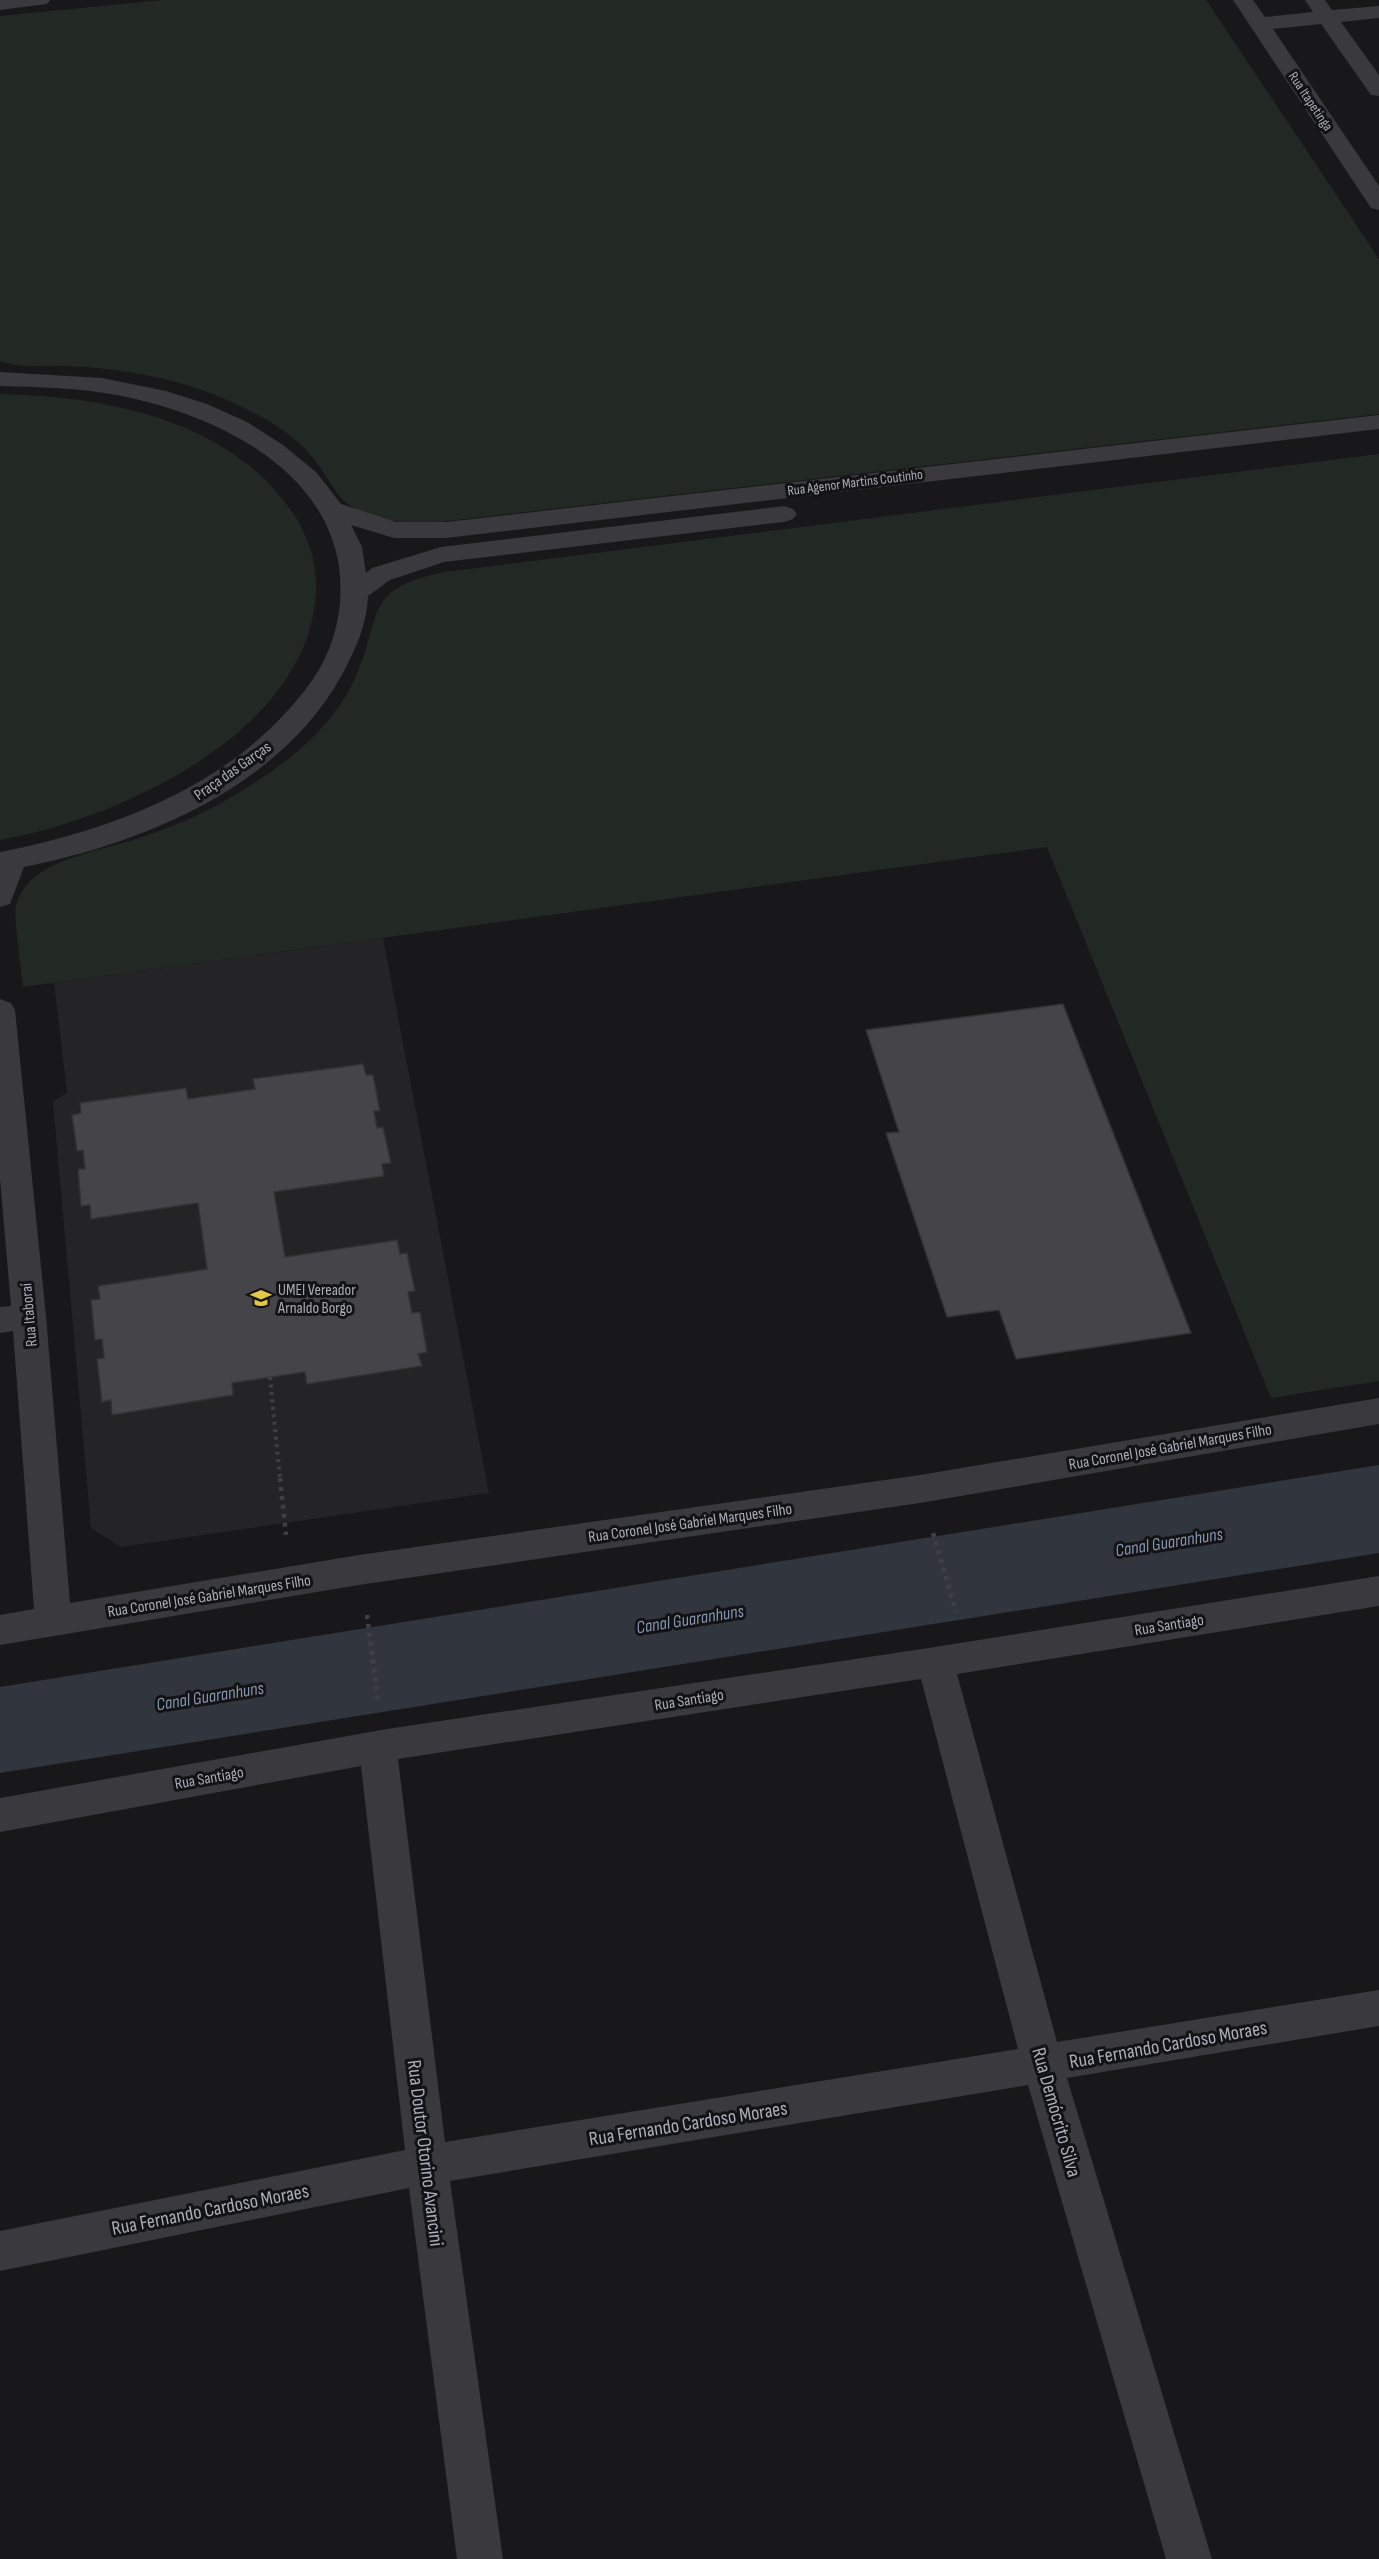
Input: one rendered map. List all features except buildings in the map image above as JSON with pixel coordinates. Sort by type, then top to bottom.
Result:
[{"type":"street","points":[[0,4],[40,0]]},
{"type":"street","name":"Rua Itapetinga","points":[[1243,0],[1379,202]]},
{"type":"street","points":[[1259,24],[1320,9],[1379,12]]},
{"type":"street","points":[[1320,9],[1379,90]]},
{"type":"street","name":"Praça das Garças","points":[[0,379],[59,380],[119,388],[175,402],[216,417],[270,446],[306,476],[333,510],[348,545],[353,563],[356,592],[350,628],[335,665],[312,701],[280,737],[238,769],[190,799],[136,824],[75,845],[6,861]]},
{"type":"street","name":"Rua Agenor Martins Coutinho","points":[[333,510],[394,530],[446,530],[1379,422]]},
{"type":"street","name":"Rua Agenor Martins Coutinho","points":[[356,592],[381,574],[441,555],[1379,442]]},
{"type":"street","points":[[0,897],[6,861]]},
{"type":"street","name":"Rua Itaboraí","points":[[0,1010],[14,1318],[53,1621]]},
{"type":"street","name":"Rua Coronel José Gabriel Marques Filho","points":[[0,1630],[291,1581],[920,1489],[1379,1411]]},
{"type":"street","name":"Rua Santiago","points":[[0,1815],[378,1747],[1379,1591]]},
{"type":"street","name":"Rua Demócrito Silva","points":[[934,1662],[1043,2065],[1189,2559]]},
{"type":"street","name":"Rua Doutor Otorino Avancini","points":[[378,1747],[427,2165],[480,2559]]},
{"type":"street","name":"Rua Fernando Cardoso Moraes","points":[[0,2251],[427,2165],[1379,2008]]},
{"type":"path","points":[[270,1377],[291,1581]]},
{"type":"path","points":[[933,1532],[959,1623]]},
{"type":"path","points":[[369,1624],[379,1707]]},
{"type":"shaded area","points":[[163,0],[1206,0],[1379,259],[1379,414],[429,523],[392,521],[367,514],[345,502],[312,457],[294,439],[261,417],[223,398],[180,383],[136,373],[68,366],[25,366],[0,361],[0,16]]},
{"type":"shaded area","points":[[0,394],[77,400],[117,407],[155,417],[192,431],[226,449],[257,472],[284,501],[298,522],[309,544],[315,568],[316,593],[305,643],[280,688],[244,727],[200,761],[150,790],[98,812],[47,829],[0,840]]},
{"type":"shaded area","points":[[1379,454],[1379,1381],[1271,1398],[1047,847],[23,987],[15,912],[23,890],[34,878],[48,868],[81,854],[130,841],[192,818],[234,795],[287,760],[317,733],[344,700],[356,676],[380,607],[400,586],[445,572]]},
{"type":"shaded area","name":"UMEI Vereador Arnaldo Borgo","points":[[383,938],[489,1493],[121,1547],[91,1528],[53,1102],[67,1092],[54,983]]},
{"type":"water","name":"Canal Guaranhuns","points":[[1379,1465],[1379,1553],[0,1773],[0,1687]]},
{"type":"place","name":"UMEI Vereador Arnaldo Borgo","points":[[261,1298]]}]
